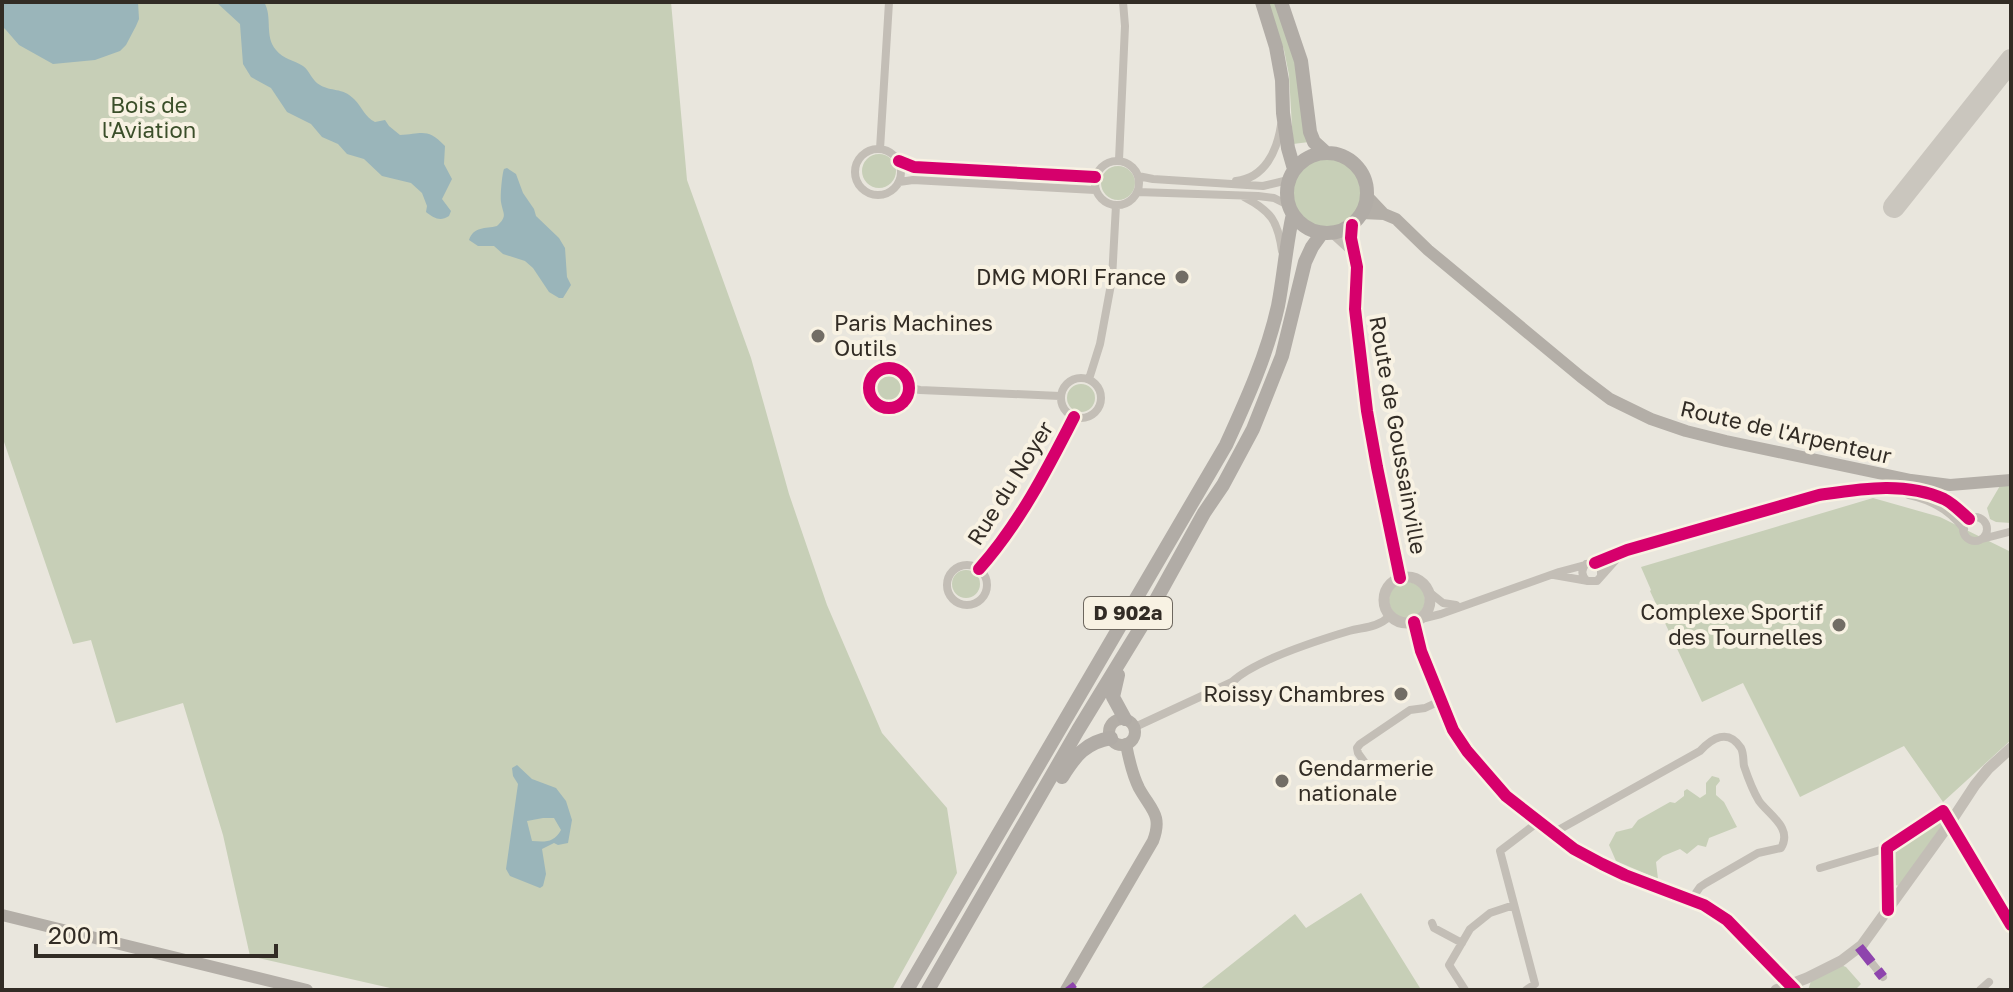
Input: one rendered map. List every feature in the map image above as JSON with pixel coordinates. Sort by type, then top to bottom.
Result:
[{"type":"main road","points":[[1262,2],[1282,80],[1291,175],[1287,197],[1290,210],[1310,230],[1328,233],[1352,225],[1362,213],[1367,196],[1366,185],[1357,167],[1342,156],[1326,153],[1309,157],[1291,175]]},
{"type":"main road","points":[[1281,2],[1301,61],[1310,132],[1314,142],[1326,153]]},
{"type":"main road","name":"Route de l'Arpenteur","points":[[1367,196],[1384,214],[1396,219],[1428,250],[1610,399],[1651,419],[1726,441],[1911,480],[1950,485],[2011,480]]},
{"type":"main road","name":"D 902a","points":[[907,990],[1226,445],[1264,355],[1284,275],[1290,210]]},
{"type":"main road","points":[[1362,213],[1384,214]]},
{"type":"main road","name":"D 902a","points":[[928,990],[1253,429],[1282,356],[1305,262],[1312,247],[1328,233]]},
{"type":"main road","points":[[1130,723],[1117,719],[1110,725],[1111,738],[1117,744],[1130,743],[1135,735],[1130,723],[1118,710],[1113,697],[1115,681],[1141,627]]},
{"type":"main road","points":[[1017,838],[1045,804],[1076,755],[1087,745],[1111,738]]},
{"type":"main road","points":[[1066,990],[1157,830],[1157,818],[1129,764],[1126,744]]},
{"type":"main road","points":[[2,915],[307,990]]},
{"type":"street","points":[[880,149],[889,2]]},
{"type":"street","points":[[1119,160],[1125,26],[1123,2]]},
{"type":"street","points":[[1215,182],[1243,180],[1258,172],[1272,158],[1283,113]]},
{"type":"street","points":[[899,161],[899,182],[881,195],[866,191],[857,180],[855,173],[859,160],[868,151],[880,149],[888,150],[899,161],[914,167],[1095,177]]},
{"type":"street","points":[[1113,161],[1131,165],[1138,176],[1137,192],[1129,202],[1116,205],[1103,201],[1095,190],[1095,177],[1102,166],[1113,161]]},
{"type":"street","points":[[1138,176],[1263,186],[1291,175]]},
{"type":"street","points":[[899,182],[913,180],[1095,190]]},
{"type":"street","points":[[1137,192],[1274,198],[1290,210]]},
{"type":"street","points":[[1244,197],[1259,205],[1274,221],[1279,231],[1284,275]]},
{"type":"street","points":[[1089,379],[1100,344],[1112,279],[1116,205]]},
{"type":"street","name":"Route de Goussainville","points":[[1352,225],[1351,238],[1357,267],[1355,309],[1367,411],[1400,578]]},
{"type":"street","points":[[1328,233],[1354,253]]},
{"type":"street","points":[[889,368],[905,376],[910,388],[901,405],[890,408],[874,401],[869,387],[876,373],[889,368]]},
{"type":"street","points":[[1089,379],[1098,387],[1100,406],[1086,418],[1074,417],[1063,409],[1060,396],[1070,380],[1089,379]]},
{"type":"street","points":[[910,388],[1060,396]]},
{"type":"street","name":"Rue du Noyer","points":[[979,569],[993,554],[1030,498],[1074,417]]},
{"type":"street","points":[[1595,563],[1819,495],[1849,491],[1891,487],[1922,492],[1943,498],[1969,519]]},
{"type":"street","points":[[1849,491],[1892,491],[1919,497],[1954,516],[1969,539],[2010,532]]},
{"type":"street","points":[[1964,529],[1969,519],[1977,517],[2010,532]]},
{"type":"street","points":[[1981,539],[1987,530],[1984,522]]},
{"type":"street","points":[[1553,575],[1597,581],[1621,553]]},
{"type":"street","points":[[1461,605],[1443,603],[1423,583],[1408,577],[1388,586],[1383,602],[1390,616],[1401,623],[1417,625],[1461,605],[1589,562],[1600,566],[1601,576]]},
{"type":"street","points":[[966,565],[979,569],[987,586],[982,598],[971,605],[953,599],[947,588],[953,570],[966,565]]},
{"type":"street","points":[[1585,565],[1582,573],[1589,581]]},
{"type":"street","points":[[1417,625],[1429,606],[1428,591]]},
{"type":"street","points":[[1130,723],[1232,682],[1241,673],[1282,655],[1353,630],[1372,627],[1390,616]]},
{"type":"street","points":[[1417,625],[1440,701],[1453,730],[1506,796],[1574,849],[1614,871],[1711,908],[1727,920],[1792,987]]},
{"type":"street","points":[[1368,767],[1358,753],[1360,744],[1410,710],[1440,701]]},
{"type":"street","points":[[1553,833],[1700,751],[1717,737],[1726,737],[1741,748],[1743,764],[1753,789],[1761,804],[1778,820],[1785,836],[1784,842],[1781,848],[1758,853],[1706,883],[1691,900]]},
{"type":"street","points":[[1776,990],[1792,987],[1859,947],[1961,804],[1988,769],[2011,748]]},
{"type":"street","points":[[1820,868],[1887,848],[1943,811],[2011,925]]},
{"type":"street","points":[[1526,990],[1535,984],[1500,851],[1538,822]]},
{"type":"street","points":[[1887,848],[1888,910]]},
{"type":"street","points":[[1465,990],[1449,965],[1470,929],[1490,913],[1514,905]]},
{"type":"street","points":[[1432,923],[1434,928],[1462,943]]},
{"type":"street","points":[[1859,947],[1883,977]]},
{"type":"street","points":[[1980,990],[1989,982]]},
{"type":"green space","name":"Bois de l'Aviation","points":[[2,2],[671,2],[687,180],[751,358],[789,494],[827,605],[882,733],[947,808],[957,873],[892,990],[399,990],[250,956],[223,835],[183,703],[116,723],[91,640],[73,644],[2,436]]},
{"type":"green space","points":[[1267,2],[1278,2],[1295,54],[1309,142],[1293,144],[1289,75],[1284,50]]},
{"type":"green space","points":[[879,154],[891,159],[896,171],[891,183],[879,188],[867,183],[862,171],[867,159]]},
{"type":"green space","points":[[1327,159],[1346,165],[1356,175],[1362,194],[1356,213],[1346,223],[1327,229],[1308,223],[1298,213],[1292,194],[1298,175],[1308,165]]},
{"type":"green space","points":[[1118,166],[1130,171],[1135,183],[1130,195],[1118,200],[1106,195],[1101,183],[1106,171]]},
{"type":"green space","points":[[889,374],[899,378],[903,388],[899,398],[889,402],[879,398],[875,388],[879,378]]},
{"type":"green space","points":[[1081,384],[1091,388],[1095,398],[1091,408],[1081,412],[1071,408],[1067,398],[1071,388]]},
{"type":"green space","points":[[2011,483],[2011,523],[1996,522],[1990,519],[1987,508],[2001,484]]},
{"type":"green space","name":"Complexe Sportif des Tournelles","points":[[1873,498],[1940,517],[2011,552],[2011,740],[1943,802],[1904,746],[1800,797],[1743,683],[1702,702],[1641,567]]},
{"type":"green space","points":[[966,570],[976,574],[980,584],[976,594],[966,598],[956,594],[952,584],[956,574]]},
{"type":"green space","points":[[1407,582],[1420,587],[1425,600],[1420,613],[1407,618],[1394,613],[1389,600],[1394,587]]},
{"type":"green space","points":[[1712,776],[1719,778],[1716,795],[1724,802],[1737,827],[1709,838],[1706,847],[1698,845],[1687,854],[1680,849],[1663,856],[1656,862],[1658,879],[1616,861],[1609,845],[1616,832],[1632,828],[1638,820],[1670,802],[1675,803],[1687,789],[1700,798],[1706,794],[1706,783]]},
{"type":"green space","points":[[1941,813],[1945,821],[1899,886],[1892,884],[1892,848]]},
{"type":"green space","points":[[1361,893],[1420,988],[1199,990],[1295,914],[1306,928]]},
{"type":"green space","points":[[1841,965],[1861,984],[1855,990],[1808,990],[1811,981]]},
{"type":"water","points":[[2,2],[138,2],[139,19],[120,51],[95,60],[53,64],[19,45],[2,26]]},
{"type":"water","points":[[216,2],[264,2],[270,39],[279,53],[303,66],[320,85],[350,95],[375,122],[385,120],[400,135],[424,133],[439,140],[445,146],[444,164],[452,179],[442,199],[451,211],[449,216],[440,219],[432,216],[426,212],[422,193],[411,183],[382,176],[364,159],[347,154],[338,144],[322,137],[311,124],[287,112],[271,88],[251,77],[243,64],[240,24]]},
{"type":"water","points":[[504,169],[516,174],[536,216],[565,248],[567,277],[571,285],[563,298],[549,292],[525,261],[503,254],[494,246],[478,246],[469,240],[477,230],[497,226],[503,220],[501,186]]},
{"type":"water","points":[[517,765],[532,779],[556,788],[566,801],[572,820],[568,843],[554,843],[542,849],[546,874],[540,888],[510,876],[506,869],[518,784],[512,768]],"holes":[[[554,818],[561,830],[555,837],[532,841],[527,821]]]},
{"type":"taxiway","points":[[1894,207],[2011,60]]},
{"type":"marked path","points":[[1859,947],[1883,977]]},
{"type":"marked path","points":[[1069,985],[1073,990]]},
{"type":"cycle path","points":[[899,161],[914,167],[1095,177]]},
{"type":"cycle path","points":[[1352,225],[1351,238],[1357,267],[1355,309],[1367,411],[1400,578]]},
{"type":"cycle path","points":[[889,368],[903,374],[909,388],[903,402],[889,408],[875,402],[869,388],[875,374],[889,368]]},
{"type":"cycle path","points":[[979,569],[1020,515],[1074,417]]},
{"type":"cycle path","points":[[1595,563],[1627,550],[1819,495],[1850,491],[1898,488],[1929,493],[1948,501],[1969,519]]},
{"type":"cycle path","points":[[1414,622],[1421,651],[1453,730],[1506,796],[1574,849],[1625,875],[1704,905],[1727,920],[1795,990]]},
{"type":"cycle path","points":[[1888,910],[1887,848],[1943,811],[2011,925]]},
{"type":"place","name":"DMG MORI France","points":[[1182,277]]},
{"type":"place","name":"Paris Machines Outils","points":[[818,336]]},
{"type":"place","name":"Complexe Sportif des Tournelles","points":[[1839,625]]},
{"type":"place","name":"Roissy Chambres","points":[[1401,694]]},
{"type":"place","name":"Gendarmerie nationale","points":[[1282,781]]}]
